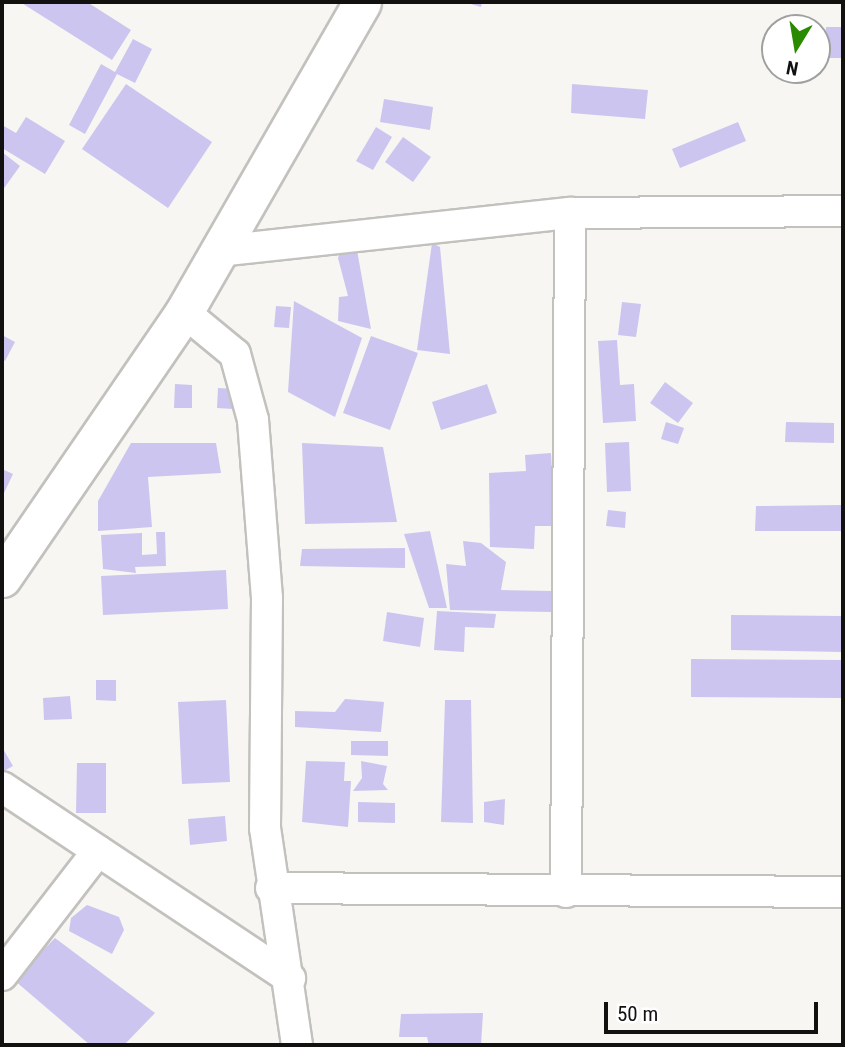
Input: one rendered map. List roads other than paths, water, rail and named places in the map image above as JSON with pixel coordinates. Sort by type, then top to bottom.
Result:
[{"type":"street","points":[[2,578],[184,312],[362,2]]},
{"type":"street","points":[[219,251],[570,213],[843,212]]},
{"type":"street","points":[[566,892],[570,213]]},
{"type":"street","points":[[184,312],[235,354],[253,420],[267,598],[262,663],[271,888],[290,978],[298,1045]]},
{"type":"street","points":[[2,788],[290,978]]},
{"type":"street","points":[[2,975],[98,851]]},
{"type":"street","points":[[271,888],[843,892]]}]
